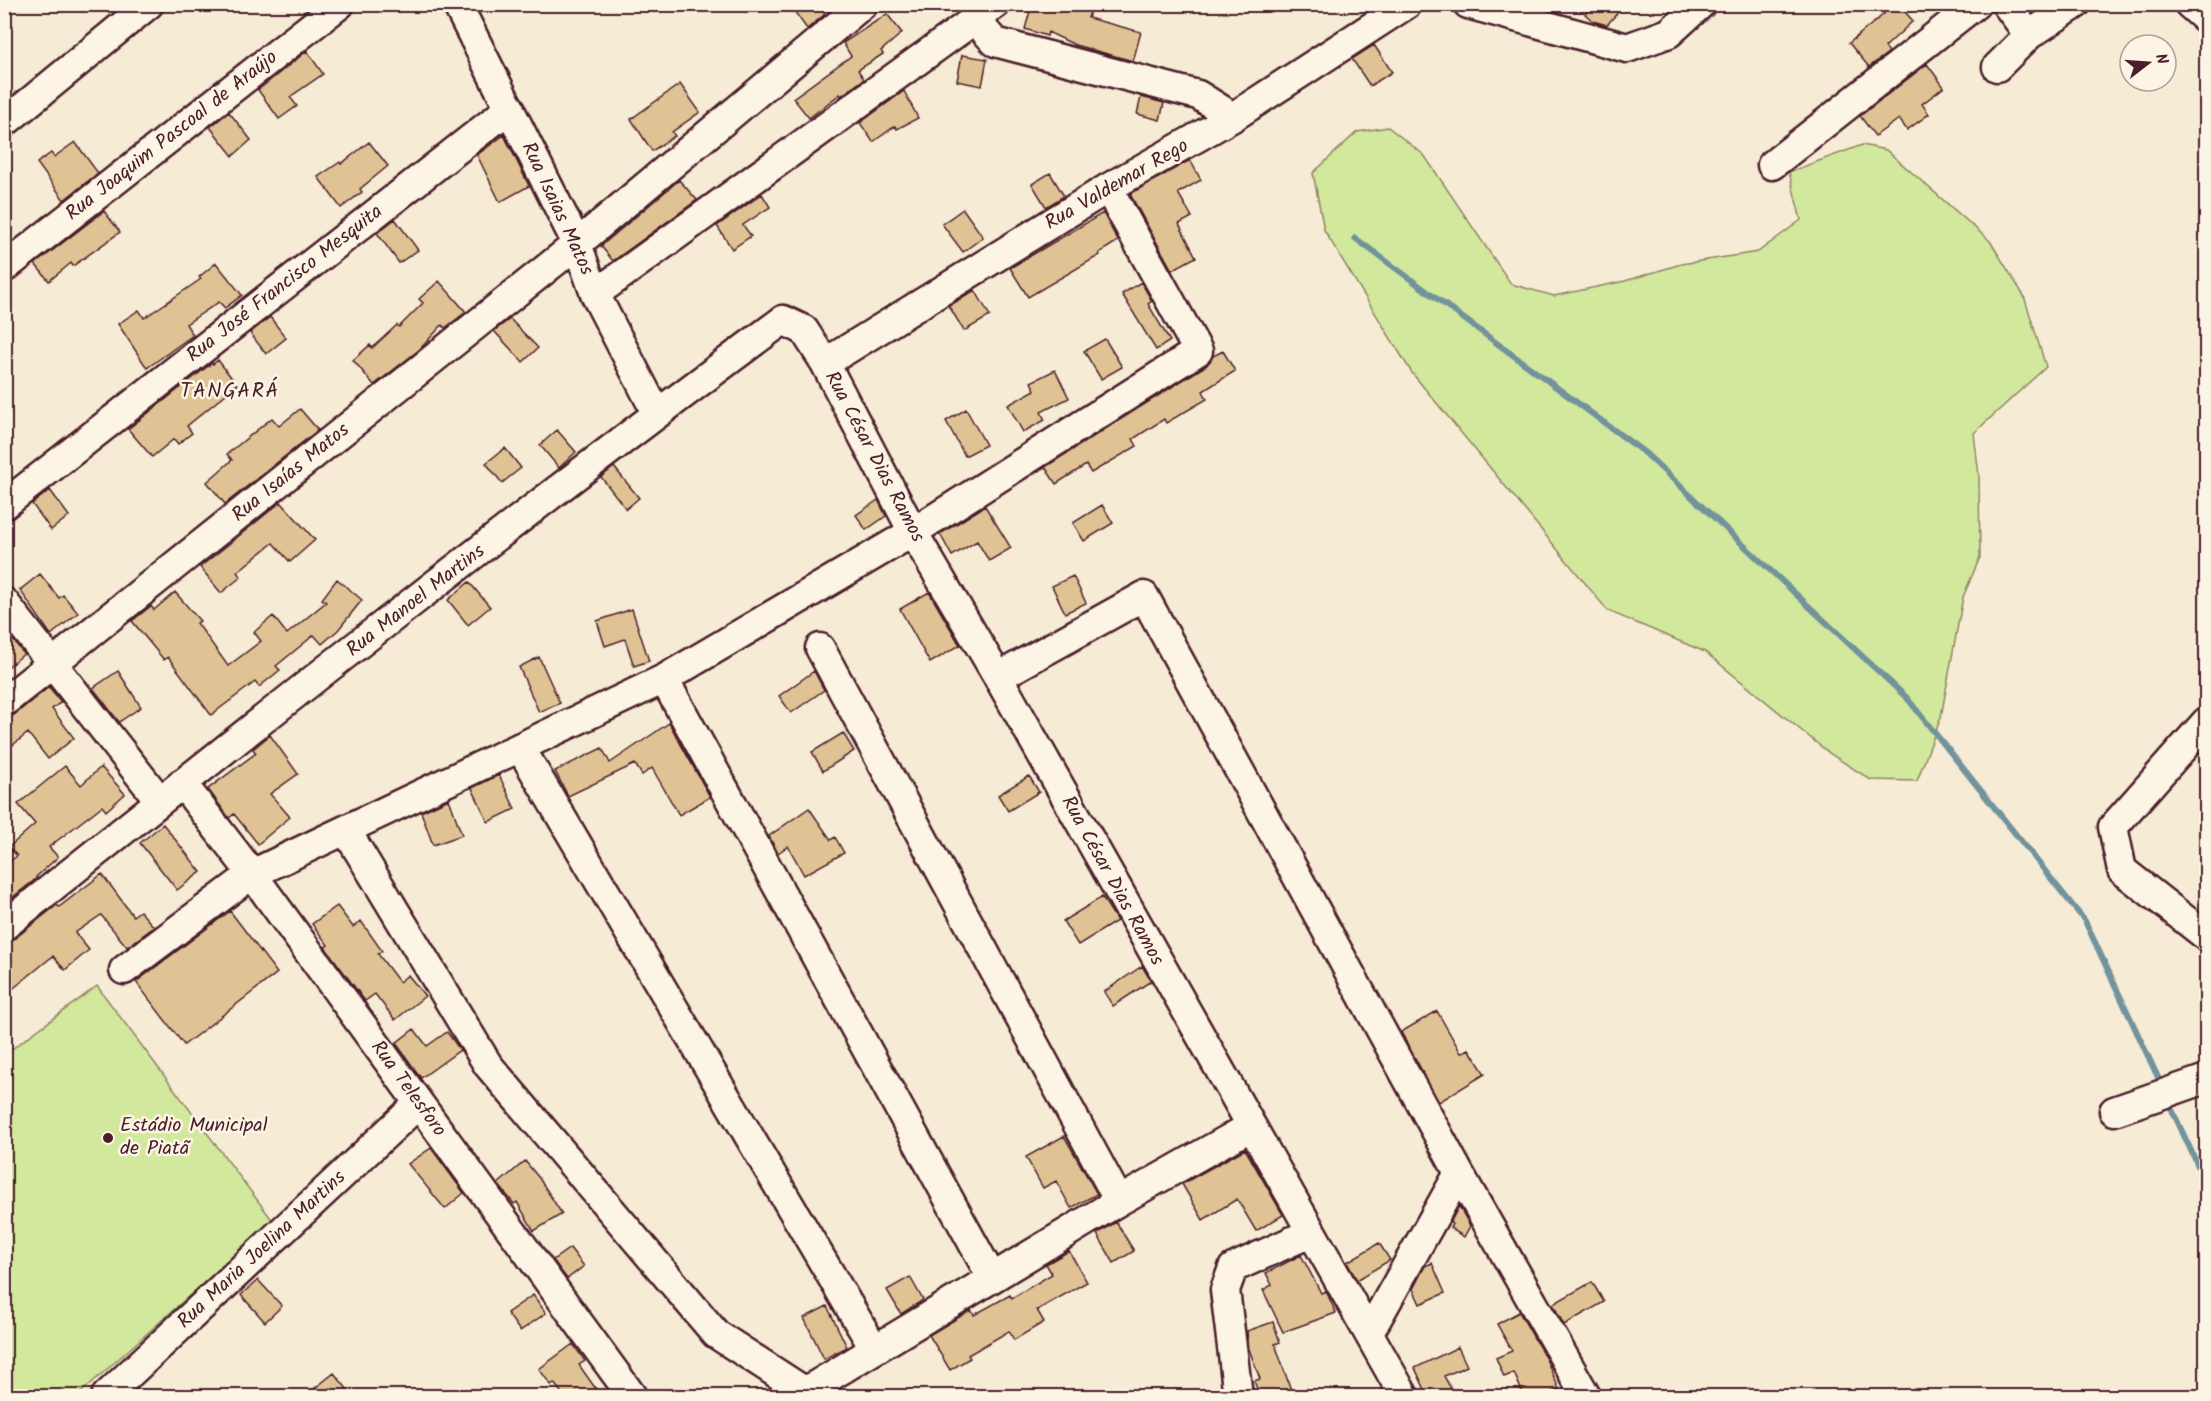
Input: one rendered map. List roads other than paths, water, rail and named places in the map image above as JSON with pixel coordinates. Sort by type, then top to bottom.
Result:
[{"type":"street","points":[[4,123],[149,4]]},
{"type":"street","name":"Rua Joaquim Pascoal de Araújo","points":[[4,268],[340,4]]},
{"type":"street","name":"Rua Isaias Matos","points":[[457,4],[577,244],[595,294],[657,414]]},
{"type":"street","name":"Rua Isaías Matos","points":[[4,702],[577,244],[864,4]]},
{"type":"street","name":"Rua Valdemar Rego","points":[[825,363],[1108,188],[1233,117],[1407,4]]},
{"type":"street","points":[[1468,4],[1626,48],[1669,33],[1701,4]]},
{"type":"street","points":[[1772,165],[1977,4]]},
{"type":"street","points":[[2006,4],[2029,35]]},
{"type":"street","points":[[1997,67],[2029,35],[2076,4]]},
{"type":"street","points":[[2189,4],[2206,19]]},
{"type":"street","points":[[595,294],[986,12],[995,42],[1198,95],[1233,117]]},
{"type":"street","name":"Rua José Francisco Mesquita","points":[[4,505],[510,108]]},
{"type":"street","points":[[124,970],[252,874],[664,679],[913,532],[1198,351],[1108,188]]},
{"type":"street","name":"Rua Manoel Martins","points":[[4,926],[182,783],[657,414],[783,320],[804,330],[825,363]]},
{"type":"street","name":"Rua César Dias Ramos","points":[[825,363],[913,532],[998,677],[1250,1127],[1404,1396]]},
{"type":"street","points":[[998,677],[1144,596],[1459,1173],[1586,1396]]},
{"type":"street","points":[[4,602],[160,801]]},
{"type":"street","points":[[820,648],[1119,1201]]},
{"type":"street","points":[[664,679],[992,1278]]},
{"type":"street","points":[[2206,722],[2113,827],[2122,870],[2206,936]]},
{"type":"street","points":[[520,747],[872,1344]]},
{"type":"street","name":"Rua Telesforo","points":[[182,783],[252,874],[632,1396]]},
{"type":"street","points":[[346,830],[488,1065],[716,1334],[801,1394],[1119,1201],[1250,1127]]},
{"type":"street","points":[[2114,1111],[2206,1079]]},
{"type":"street","name":"Rua Maria Joelina Martins","points":[[106,1396],[418,1104]]},
{"type":"street","points":[[1369,1333],[1459,1173]]},
{"type":"street","points":[[1239,1396],[1225,1290],[1233,1268],[1310,1233]]},
{"type":"waterway","points":[[1355,238],[1645,453],[1907,698],[2085,921],[2162,1086]]},
{"type":"waterway","points":[[2168,1101],[2206,1183]]},
{"type":"place","name":"Estádio Municipal de Piatã","points":[[108,1138]]},
{"type":"district","name":"TANGARÁ","points":[[230,391]]}]
